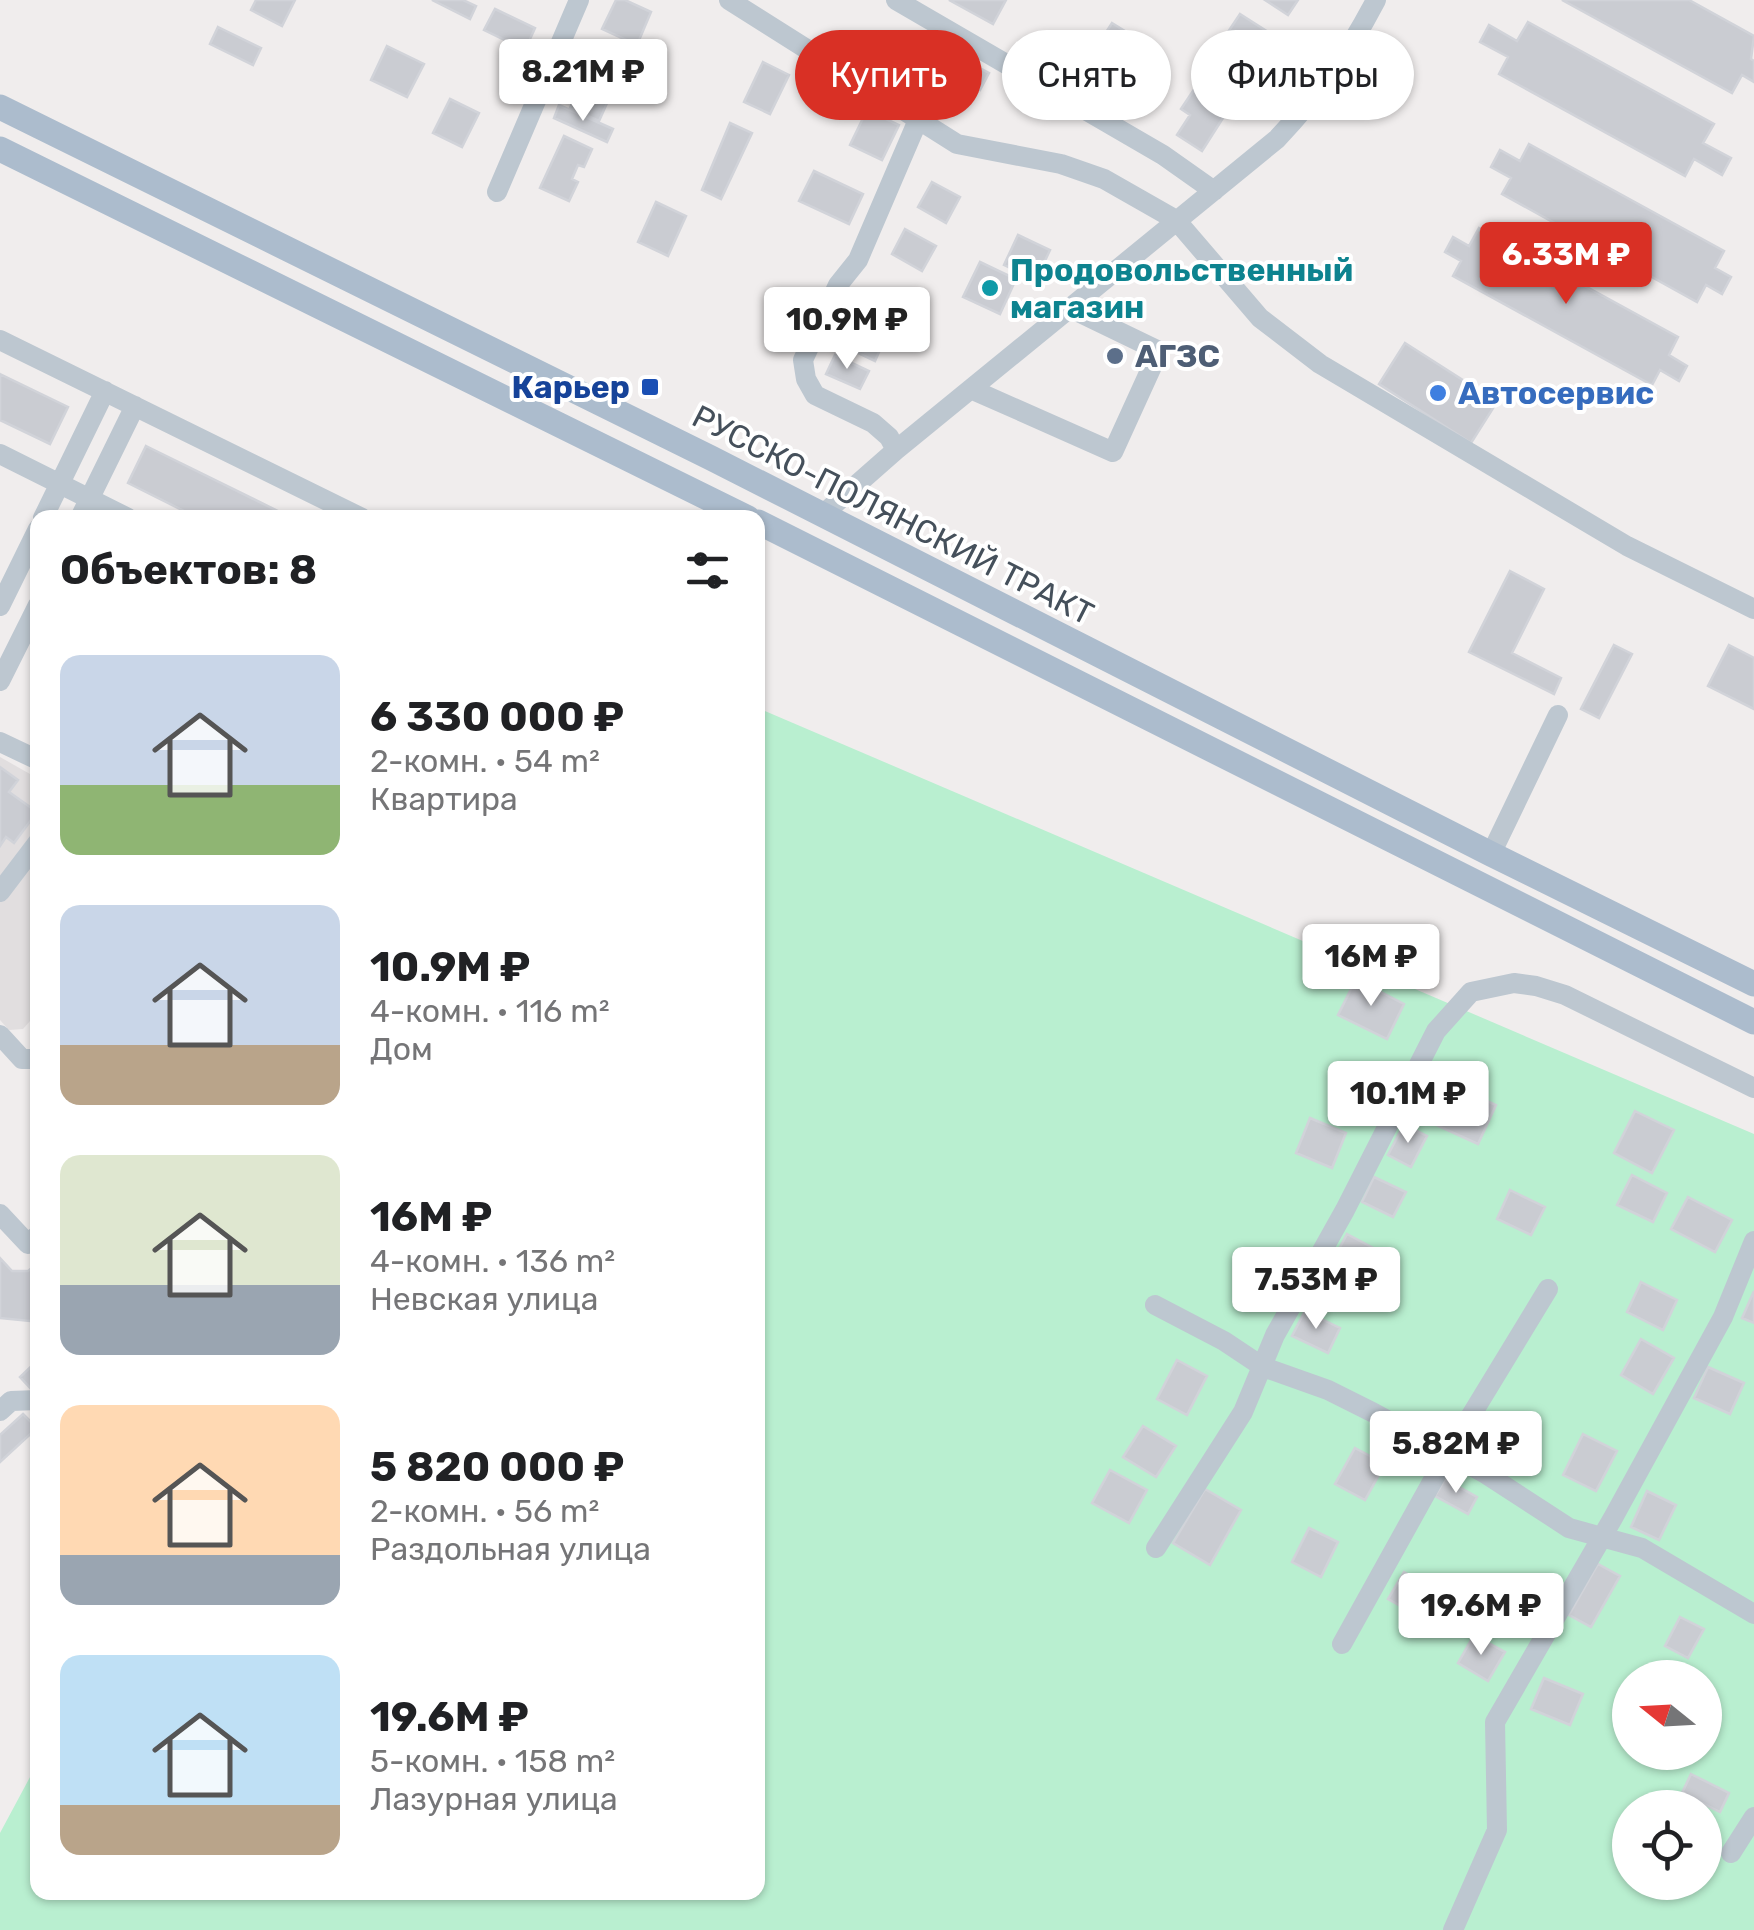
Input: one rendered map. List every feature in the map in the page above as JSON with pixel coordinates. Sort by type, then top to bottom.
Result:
[{"type":"main road","name":"РУССКО-ПОЛЯНСКИЙ ТРАКТ","points":[[0,108],[1754,984]]},
{"type":"main road","points":[[0,149],[732,510]]},
{"type":"main road","name":"РУССКО-ПОЛЯНСКИЙ ТРАКТ","points":[[765,526],[1754,1022]]},
{"type":"street","points":[[497,192],[579,0]]},
{"type":"street","points":[[729,0],[795,42]]},
{"type":"street","points":[[896,0],[1214,190]]},
{"type":"street","points":[[821,516],[1277,138],[1321,92],[1376,0]]},
{"type":"street","points":[[896,450],[873,423],[815,396],[806,379],[803,360],[838,285],[858,260],[918,120],[956,144],[1061,164],[1104,179],[1176,220],[1260,318],[1320,364],[1627,546],[1754,610]]},
{"type":"street","points":[[973,390],[1113,452],[1159,351],[1072,309]]},
{"type":"street","points":[[0,340],[346,510]]},
{"type":"street","points":[[47,510],[105,392]]},
{"type":"street","points":[[0,454],[60,484],[85,508],[135,406]]},
{"type":"street","points":[[0,606],[30,546]]},
{"type":"street","points":[[0,681],[30,621]]},
{"type":"street","points":[[1490,854],[1558,716]]},
{"type":"street","points":[[0,742],[30,756]]},
{"type":"street","points":[[0,892],[30,853]]},
{"type":"street","points":[[1156,1548],[1243,1412],[1274,1335],[1345,1210],[1436,1031],[1470,992],[1514,984],[1565,995],[1754,1088]]},
{"type":"street","points":[[0,1034],[22,1059],[30,1059]]},
{"type":"street","points":[[0,1214],[30,1242]]},
{"type":"street","points":[[1453,1930],[1498,1830],[1495,1722],[1723,1318],[1754,1240]]},
{"type":"street","points":[[1342,1644],[1447,1455],[1548,1288]]},
{"type":"street","points":[[1155,1305],[1224,1341],[1263,1367],[1328,1390],[1374,1413],[1486,1474],[1570,1528],[1642,1548],[1754,1614]]},
{"type":"street","points":[[0,1411],[11,1401],[30,1400]]},
{"type":"street","points":[[1731,1853],[1754,1817]]},
{"type":"shaded area","points":[[0,757],[30,774],[30,1021],[23,1029],[9,1030],[0,1020]]},
{"type":"green space","points":[[765,711],[1754,1134],[1754,1930],[0,1930],[0,1833],[30,1777],[30,1900],[765,1900]]},
{"type":"building","points":[[256,0],[295,0],[282,26],[251,10]]},
{"type":"building","points":[[432,0],[463,0],[476,6],[470,19]]},
{"type":"building","points":[[616,0],[651,12],[637,45],[602,29]]},
{"type":"building","points":[[949,0],[1006,0],[993,24]]},
{"type":"building","points":[[1265,0],[1298,0],[1288,15]]},
{"type":"building","points":[[1562,0],[1689,0],[1754,36],[1754,82],[1742,75],[1732,93]]},
{"type":"building","points":[[495,9],[535,28],[525,50],[484,30]]},
{"type":"building","points":[[1240,14],[1265,30],[1229,30]]},
{"type":"building","points":[[1528,22],[1714,124],[1703,143],[1731,158],[1722,175],[1694,159],[1685,176],[1499,74],[1508,57],[1480,42],[1489,25],[1517,41]]},
{"type":"building","points":[[218,27],[261,48],[253,65],[210,44]]},
{"type":"building","points":[[387,46],[424,64],[407,97],[371,80]]},
{"type":"building","points":[[585,47],[633,68],[628,80],[580,59]]},
{"type":"building","points":[[763,62],[789,75],[770,114],[744,102]]},
{"type":"building","points":[[588,69],[612,80],[599,121],[570,108]]},
{"type":"building","points":[[632,73],[650,81],[644,95],[626,87]]},
{"type":"building","points":[[1191,94],[1191,120],[1222,120],[1202,151],[1177,135],[1190,115],[1181,109]]},
{"type":"building","points":[[450,99],[479,113],[462,147],[433,133]]},
{"type":"building","points":[[559,105],[613,129],[607,142],[554,118]]},
{"type":"building","points":[[862,120],[888,120],[899,125],[882,160],[850,145]]},
{"type":"building","points":[[730,123],[752,133],[721,199],[702,190]]},
{"type":"building","points":[[564,136],[592,149],[584,167],[578,165],[572,179],[578,182],[569,201],[540,188]]},
{"type":"building","points":[[1529,144],[1724,251],[1715,268],[1731,277],[1722,294],[1706,285],[1697,302],[1502,194],[1511,178],[1491,167],[1500,150],[1520,161]]},
{"type":"building","points":[[814,171],[863,194],[849,224],[799,201]]},
{"type":"building","points":[[932,182],[960,197],[946,223],[918,207]]},
{"type":"building","points":[[656,202],[686,216],[668,256],[638,242]]},
{"type":"building","points":[[1479,228],[1678,337],[1669,355],[1687,366],[1679,381],[1660,370],[1652,385],[1453,276],[1461,261],[1445,252],[1453,237],[1469,246]]},
{"type":"building","points":[[905,229],[936,246],[922,271],[892,254]]},
{"type":"building","points":[[1018,235],[1050,250],[1036,280],[1004,265]]},
{"type":"building","name":"Продовольственный магазин","points":[[980,262],[1016,279],[1000,314],[963,297]]},
{"type":"building","points":[[854,306],[892,323],[875,361],[837,343]]},
{"type":"building","name":"Автосервис","points":[[1405,343],[1497,402],[1471,443],[1379,384]]},
{"type":"building","points":[[835,355],[869,371],[860,389],[826,374]]},
{"type":"building","points":[[0,374],[68,407],[50,444],[0,420]]},
{"type":"building","points":[[146,446],[276,510],[182,510],[128,483]]},
{"type":"building","points":[[1510,571],[1544,589],[1512,653],[1561,678],[1554,694],[1469,652]]},
{"type":"building","points":[[1614,645],[1632,654],[1599,718],[1581,709]]},
{"type":"building","points":[[1729,645],[1754,658],[1754,709],[1708,686]]},
{"type":"building","points":[[0,767],[18,780],[9,792],[30,807],[30,821],[14,843],[6,837],[0,846]]},
{"type":"building","points":[[1356,979],[1404,1004],[1387,1039],[1338,1015]]},
{"type":"building","points":[[1455,1086],[1496,1105],[1478,1144],[1436,1125]]},
{"type":"building","points":[[1635,1111],[1674,1130],[1652,1173],[1614,1153]]},
{"type":"building","points":[[1310,1118],[1346,1133],[1332,1168],[1296,1153]]},
{"type":"building","points":[[1404,1124],[1427,1136],[1411,1167],[1388,1155]]},
{"type":"building","points":[[1632,1175],[1667,1193],[1653,1222],[1617,1205]]},
{"type":"building","points":[[1374,1177],[1406,1192],[1393,1217],[1362,1202]]},
{"type":"building","points":[[1510,1190],[1545,1207],[1531,1235],[1497,1219]]},
{"type":"building","points":[[1688,1197],[1732,1220],[1715,1252],[1671,1229]]},
{"type":"building","points":[[1347,1234],[1377,1250],[1360,1282],[1330,1266]]},
{"type":"building","points":[[0,1258],[12,1271],[30,1269],[30,1321],[0,1318]]},
{"type":"building","points":[[1641,1282],[1677,1300],[1663,1330],[1627,1312]]},
{"type":"building","points":[[1754,1291],[1754,1323],[1742,1318]]},
{"type":"building","points":[[1305,1311],[1340,1328],[1328,1353],[1292,1336]]},
{"type":"building","points":[[1641,1339],[1674,1358],[1653,1394],[1621,1375]]},
{"type":"building","points":[[1177,1360],[1207,1376],[1187,1415],[1157,1399]]},
{"type":"building","points":[[1708,1367],[1744,1383],[1730,1414],[1694,1398]]},
{"type":"building","points":[[30,1368],[30,1388],[20,1377]]},
{"type":"building","points":[[23,1414],[30,1421],[30,1434],[0,1462],[0,1435]]},
{"type":"building","points":[[1143,1426],[1176,1446],[1156,1477],[1123,1457]]},
{"type":"building","points":[[1475,1428],[1511,1450],[1501,1468],[1465,1446]]},
{"type":"building","points":[[1583,1434],[1617,1451],[1596,1491],[1563,1475]]},
{"type":"building","points":[[1355,1448],[1385,1464],[1365,1500],[1335,1484]]},
{"type":"building","points":[[1110,1470],[1147,1490],[1129,1523],[1092,1503]]},
{"type":"building","points":[[1445,1479],[1477,1497],[1468,1514],[1435,1496]]},
{"type":"building","points":[[1205,1489],[1241,1510],[1210,1565],[1173,1543]]},
{"type":"building","points":[[1647,1491],[1676,1505],[1659,1540],[1631,1527]]},
{"type":"building","points":[[1309,1528],[1338,1542],[1321,1577],[1292,1562]]},
{"type":"building","points":[[1598,1564],[1620,1576],[1591,1627],[1569,1615]]},
{"type":"building","points":[[1404,1572],[1436,1590],[1420,1617],[1388,1599]]},
{"type":"building","points":[[1680,1617],[1704,1629],[1688,1658],[1665,1646]]},
{"type":"building","points":[[1474,1635],[1505,1652],[1488,1681],[1458,1663]]},
{"type":"building","points":[[1544,1678],[1583,1694],[1570,1725],[1531,1709]]},
{"type":"building","points":[[1691,1774],[1729,1793],[1722,1808],[1722,1790],[1683,1790]]},
{"type":"place","name":"Продовольственный магазин","points":[[990,288]]},
{"type":"place","name":"АГЗС","points":[[1115,356]]},
{"type":"place","name":"Карьер","points":[[650,387]]},
{"type":"place","name":"Автосервис","points":[[1438,393]]}]
